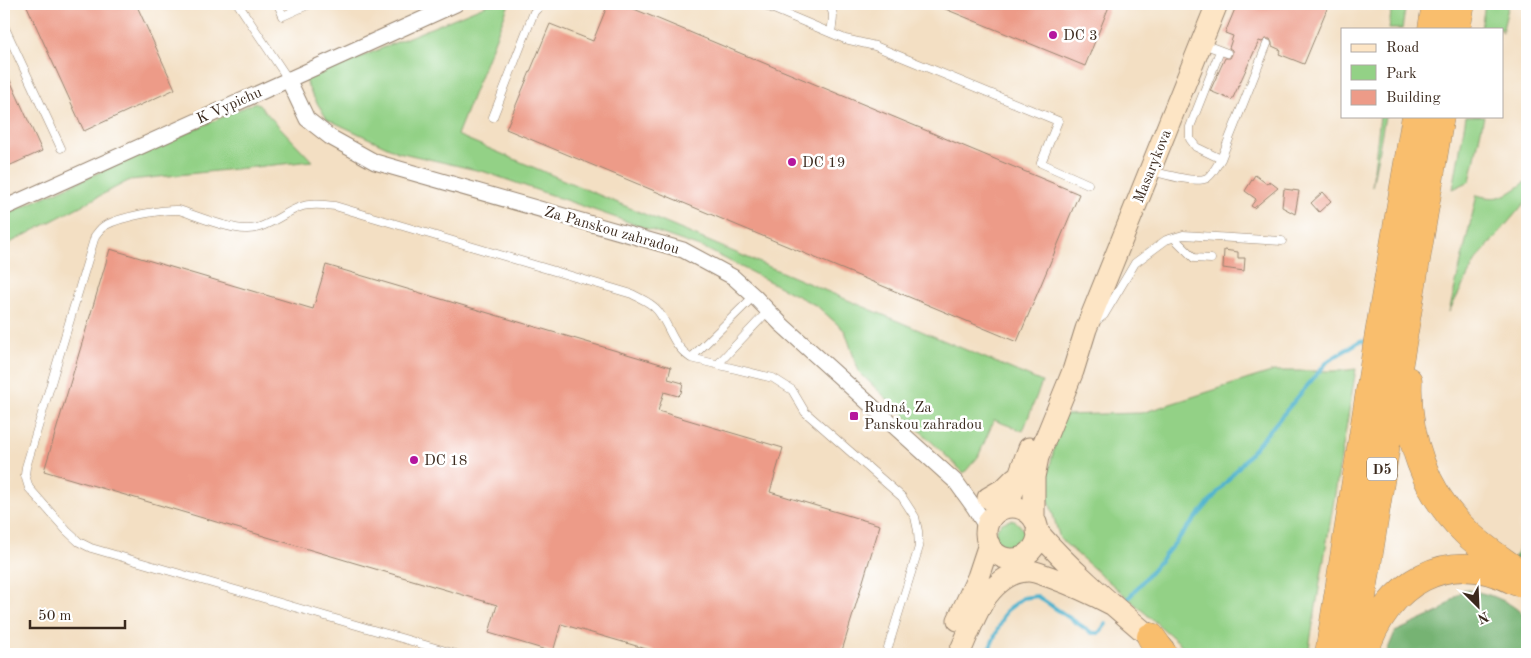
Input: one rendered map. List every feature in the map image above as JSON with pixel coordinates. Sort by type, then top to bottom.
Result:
[{"type":"highway","points":[[1432,28],[1436,4]]},
{"type":"highway","points":[[1456,28],[1461,4]]},
{"type":"highway","name":"D5","points":[[1329,654],[1403,285],[1426,128]]},
{"type":"highway","name":"D5","points":[[1353,654],[1386,366],[1426,128]]},
{"type":"highway","points":[[1403,285],[1407,392],[1412,435],[1420,464],[1434,490],[1454,520],[1477,542],[1527,578]]},
{"type":"highway","points":[[1363,654],[1374,626],[1390,603],[1407,588],[1426,576],[1447,569],[1473,568],[1499,574],[1519,583],[1527,589]]},
{"type":"main road","name":"Masarykova","points":[[1036,525],[1034,477],[1038,457],[1073,371],[1086,329],[1150,171],[1216,49],[1217,4]]},
{"type":"main road","name":"Masarykova","points":[[1000,504],[1004,488],[1020,472],[1066,364],[1086,329]]},
{"type":"main road","points":[[945,654],[947,645],[978,577],[993,516],[1000,504],[1028,512],[1054,550],[1157,646],[1171,654]]},
{"type":"main road","points":[[951,654],[979,593],[990,578],[1034,546],[1036,525]]},
{"type":"main road","points":[[988,536],[997,554],[1018,556],[1056,569],[1080,588]]},
{"type":"main road","points":[[959,654],[983,601],[998,584],[1006,578],[1021,572],[1030,571],[1080,588],[1113,605]]},
{"type":"street","name":"K Vypichu","points":[[4,208],[456,4]]},
{"type":"street","name":"Za Panskou zahradou","points":[[288,79],[307,119],[330,137],[375,162],[683,250],[733,277],[781,324],[956,482],[974,506],[988,536]]},
{"type":"street","name":"Za Panskou zahradou","points":[[956,482],[965,484],[1000,504]]},
{"type":"lane","points":[[238,4],[288,79]]},
{"type":"lane","points":[[278,4],[284,16],[310,4]]},
{"type":"lane","points":[[493,117],[534,12],[542,4]]},
{"type":"lane","points":[[766,4],[768,7],[845,39],[875,46],[1058,121],[1041,163],[1088,184]]},
{"type":"lane","points":[[826,4],[830,6],[833,15],[831,33]]},
{"type":"lane","points":[[4,26],[61,148]]},
{"type":"lane","points":[[1150,171],[1197,180],[1206,178],[1213,172],[1221,159],[1268,44]]},
{"type":"lane","points":[[1216,49],[1190,127],[1190,139],[1196,147],[1221,159]]},
{"type":"lane","points":[[1407,215],[1426,128]]},
{"type":"lane","points":[[1413,226],[1426,128]]},
{"type":"lane","points":[[456,654],[91,548],[79,542],[67,531],[29,488],[25,475],[26,468],[95,236],[99,230],[112,222],[170,209],[247,230],[260,226],[300,207],[314,204],[335,206],[632,294],[648,302],[658,311],[681,351],[691,358],[773,378],[792,390],[805,412],[902,497],[915,517],[919,547],[886,654]]},
{"type":"lane","points":[[1086,329],[1104,315],[1135,263],[1166,240],[1183,235],[1282,241]]},
{"type":"lane","points":[[1174,238],[1194,258],[1212,259]]},
{"type":"lane","points":[[691,358],[754,296]]},
{"type":"lane","points":[[718,364],[768,310]]},
{"type":"green space","points":[[489,4],[509,4],[457,135],[1042,382],[1023,431],[994,420],[978,457],[964,473],[859,372],[845,331],[817,306],[708,250],[485,172],[398,152],[327,119],[305,80]]},
{"type":"green space","points":[[1392,4],[1406,4],[1402,28],[1389,28]]},
{"type":"green space","points":[[1485,4],[1509,4],[1503,28],[1481,28]]},
{"type":"green space","points":[[256,102],[312,161],[130,180],[4,246],[4,215]]},
{"type":"green space","points":[[1380,118],[1385,118],[1372,187]]},
{"type":"green space","points":[[1466,118],[1484,118],[1470,181],[1453,189]]},
{"type":"green space","points":[[1527,181],[1527,200],[1476,260],[1449,312],[1477,195],[1492,198],[1498,197],[1509,193]]},
{"type":"green space","points":[[1356,369],[1308,654],[1192,654],[1060,539],[1045,487],[1062,415],[1142,413],[1274,371],[1340,371]]},
{"type":"green space","points":[[1012,520],[1021,526],[1025,536],[1025,543],[1017,550],[1002,546],[996,536],[999,526],[1004,522]]},
{"type":"green space","points":[[1521,542],[1527,546],[1527,569],[1514,559]]},
{"type":"green space","points":[[1464,589],[1498,598],[1520,612],[1527,619],[1527,654],[1386,654],[1395,632],[1439,612]]},
{"type":"building","points":[[26,4],[136,4],[175,89],[84,131]]},
{"type":"building","name":"DC 19","points":[[608,4],[622,4],[1079,194],[1017,342],[506,129],[550,24],[593,41]]},
{"type":"building","name":"DC 3","points":[[933,4],[1110,4],[1085,66]]},
{"type":"building","points":[[1237,4],[1329,4],[1304,64],[1279,54],[1281,50],[1272,46],[1270,39],[1262,42],[1259,41],[1232,100],[1210,91],[1225,58],[1230,58],[1232,54],[1232,50],[1229,48],[1233,36],[1225,33]]},
{"type":"building","points":[[4,67],[42,151],[4,168]]},
{"type":"building","points":[[1255,175],[1267,184],[1269,181],[1278,188],[1254,208],[1251,206],[1256,199],[1245,191]]},
{"type":"building","points":[[1284,189],[1299,191],[1295,214],[1282,207]]},
{"type":"building","points":[[1323,192],[1331,201],[1319,212],[1311,203]]},
{"type":"building","name":"DC 18","points":[[110,249],[313,309],[326,265],[671,367],[668,379],[683,383],[681,393],[678,396],[664,392],[658,411],[783,448],[770,492],[880,525],[841,654],[664,654],[561,624],[553,652],[489,633],[497,605],[44,471]]},
{"type":"building","points":[[1224,250],[1238,252],[1238,258],[1245,258],[1244,271],[1223,268]]},
{"type":"waterway","points":[[1127,600],[1328,361],[1360,341],[1369,342]]},
{"type":"waterway","points":[[987,654],[1006,611],[1023,598],[1037,596],[1092,633],[1099,633],[1106,624]]},
{"type":"place","name":"DC 3","points":[[1053,35]]},
{"type":"place","name":"DC 19","points":[[792,162]]},
{"type":"place","name":"Rudná, Za Panskou zahradou","points":[[854,416]]},
{"type":"place","name":"DC 18","points":[[414,460]]}]
